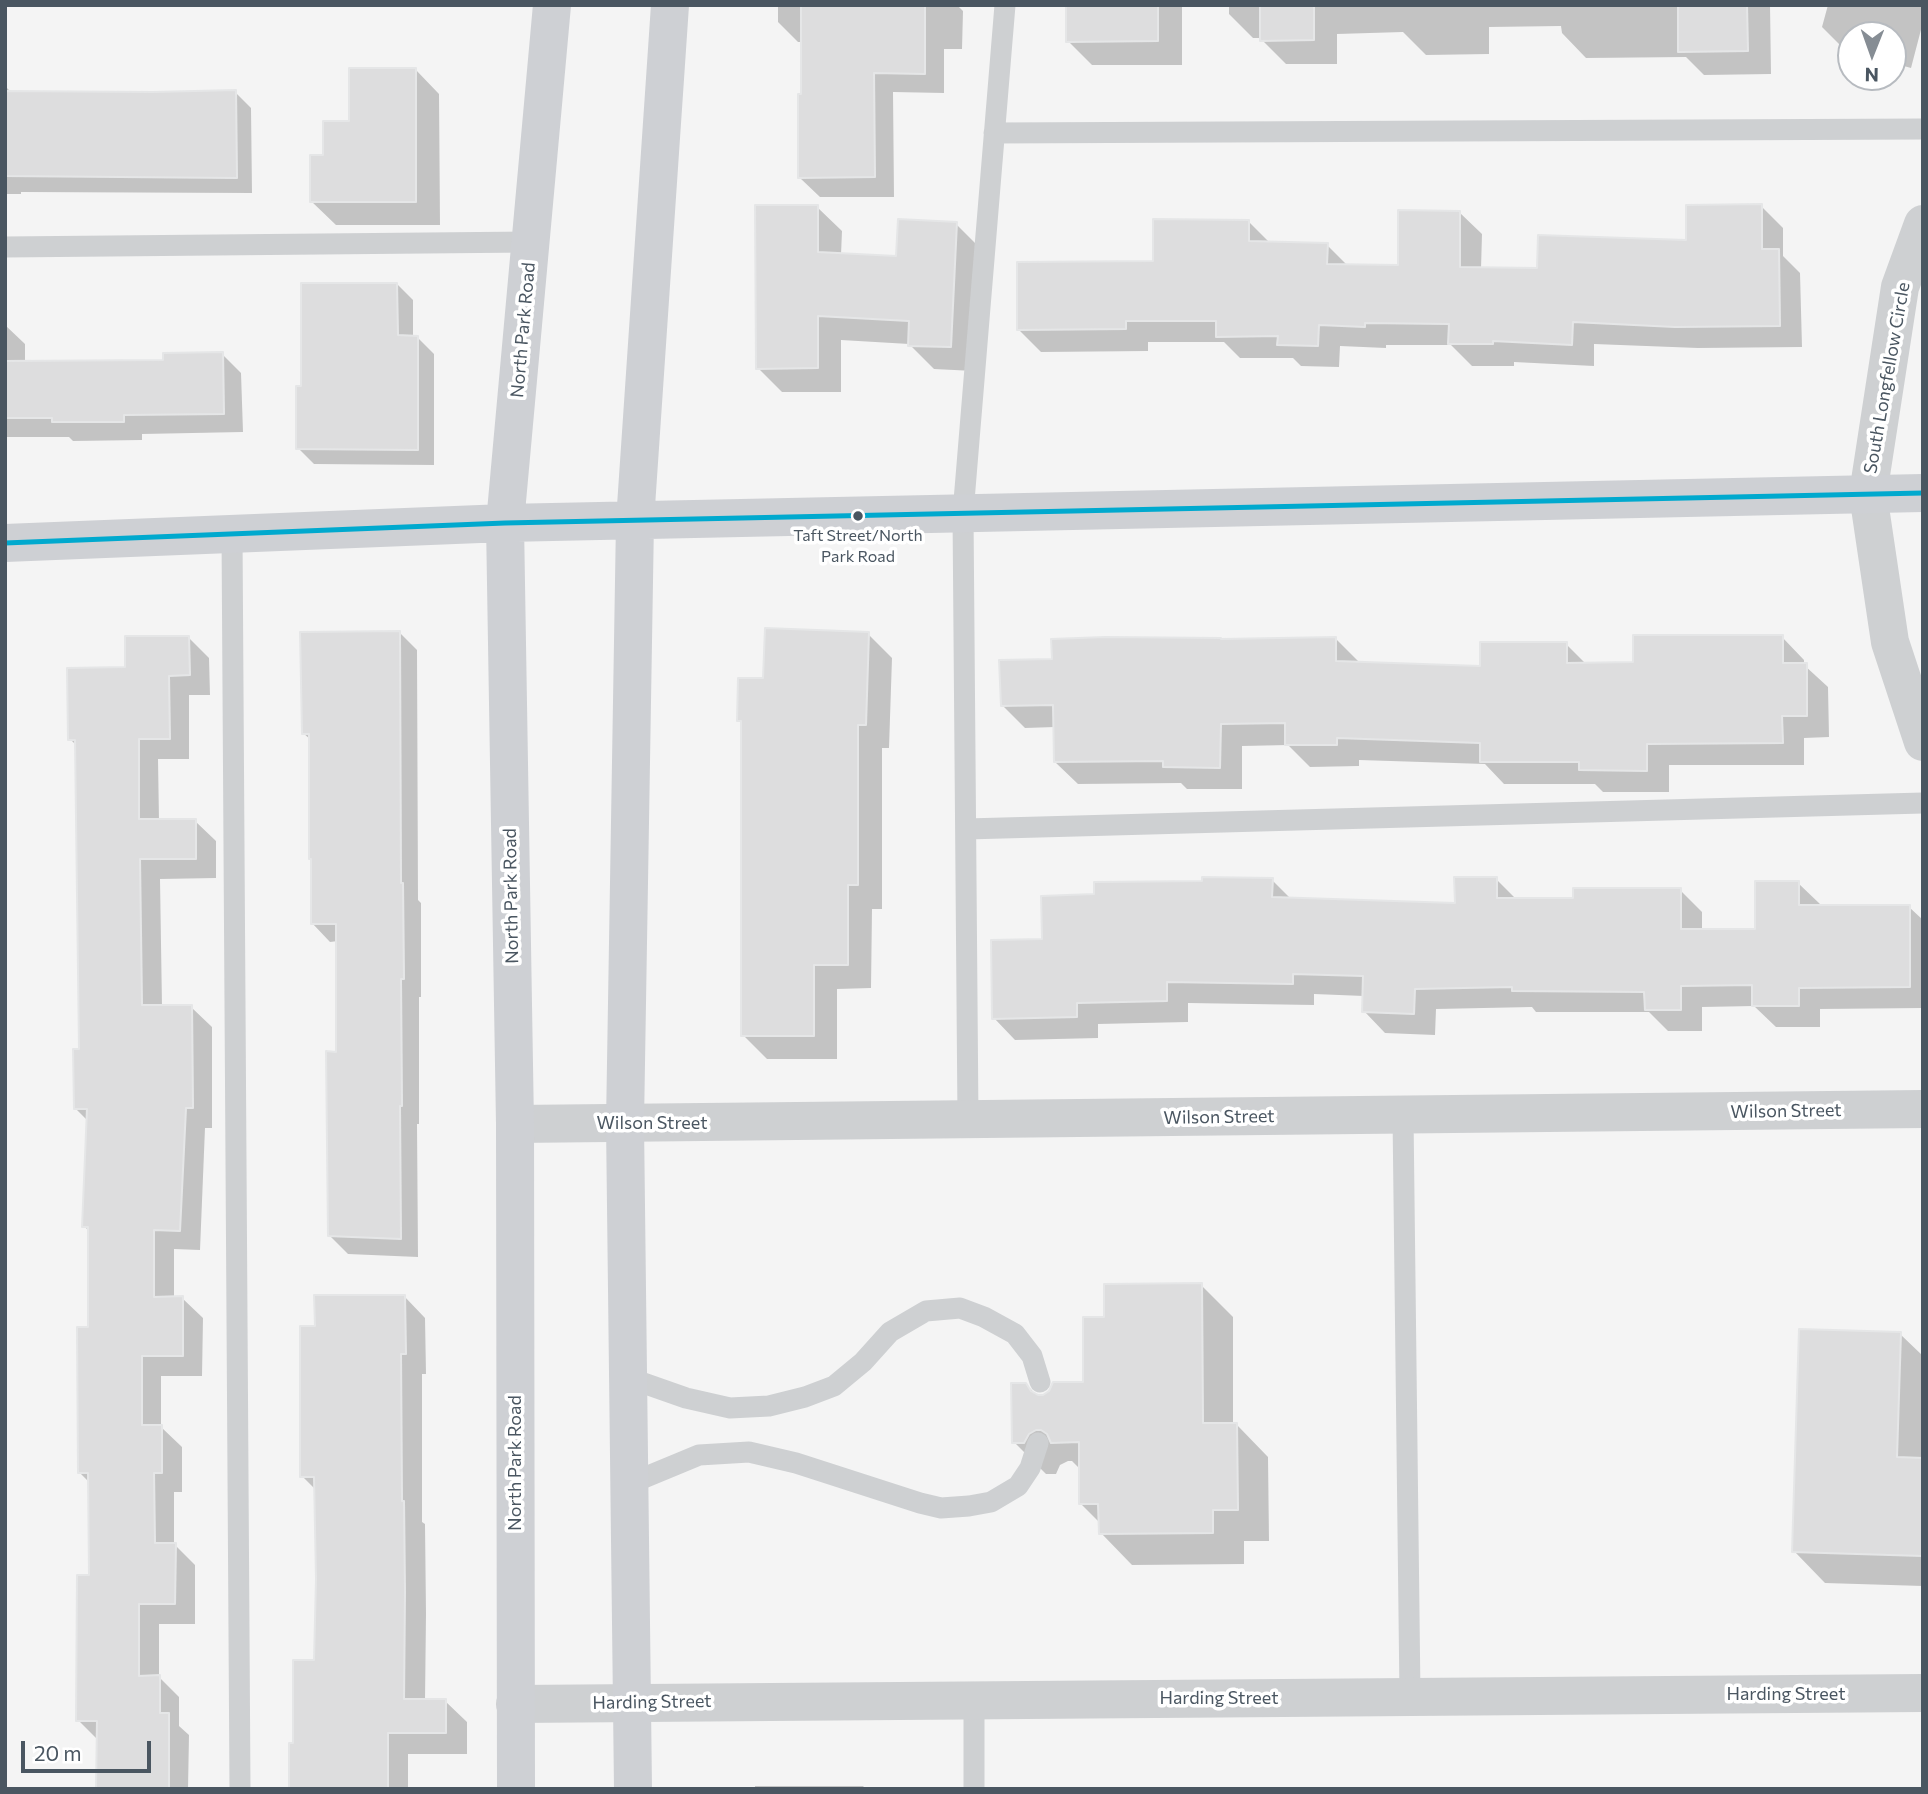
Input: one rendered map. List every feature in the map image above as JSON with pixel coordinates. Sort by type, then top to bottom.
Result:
[{"type":"street","name":"North Park Road","points":[[516,1789],[515,1124],[505,523],[552,5]]},
{"type":"street","points":[[633,1789],[625,1123],[635,521],[670,5]]},
{"type":"street","name":"South Longfellow Circle","points":[[1923,223],[1900,287],[1868,494],[1890,642],[1923,742]]},
{"type":"street","points":[[5,542],[505,523],[1923,493]]},
{"type":"street","name":"Wilson Street","points":[[515,1124],[1923,1109]]},
{"type":"street","name":"Harding Street","points":[[515,1704],[1923,1693]]},
{"type":"lane","points":[[968,1120],[963,513],[1005,5]]},
{"type":"lane","points":[[995,133],[1923,129]]},
{"type":"lane","points":[[5,247],[531,242]]},
{"type":"lane","points":[[232,534],[240,1789]]},
{"type":"lane","points":[[966,829],[1923,803]]},
{"type":"lane","points":[[1402,1115],[1410,1696]]},
{"type":"lane","points":[[629,1378],[686,1398],[730,1408],[769,1406],[834,1386],[863,1362],[890,1332],[926,1311],[960,1308],[984,1317],[1015,1334],[1032,1356],[1040,1382]]},
{"type":"lane","points":[[629,1484],[699,1455],[748,1452],[796,1463],[920,1503],[942,1508],[969,1506],[991,1502],[1018,1486],[1030,1468],[1038,1443]]},
{"type":"lane","points":[[974,1699],[974,1789]]},
{"type":"building","points":[[801,5],[925,5],[925,74],[874,73],[875,177],[798,178]]},
{"type":"building","points":[[1066,5],[1158,5],[1158,41],[1066,42]]},
{"type":"building","points":[[1260,5],[1314,5],[1314,40],[1260,41]]},
{"type":"building","points":[[1678,5],[1747,5],[1748,51],[1678,52]]},
{"type":"building","points":[[349,68],[416,68],[416,202],[310,202],[310,155],[323,155],[323,121],[349,121]]},
{"type":"building","points":[[236,90],[237,178],[5,176],[5,91]]},
{"type":"building","points":[[1762,204],[1762,249],[1779,249],[1780,326],[1675,327],[1573,322],[1572,345],[1493,341],[1493,344],[1448,344],[1449,324],[1365,323],[1365,327],[1319,325],[1318,346],[1277,345],[1278,336],[1216,337],[1216,321],[1126,321],[1126,329],[1017,330],[1017,262],[1153,261],[1153,219],[1249,220],[1249,241],[1328,243],[1327,264],[1398,265],[1398,210],[1460,211],[1460,267],[1537,268],[1538,235],[1686,240],[1686,205]]},
{"type":"building","points":[[755,205],[818,205],[818,252],[896,256],[898,219],[957,222],[951,347],[908,346],[909,321],[818,316],[818,368],[756,369]]},
{"type":"building","points":[[301,283],[397,283],[398,335],[418,336],[418,450],[296,449],[296,386],[301,386]]},
{"type":"building","points":[[223,352],[224,414],[124,415],[124,422],[52,422],[52,418],[5,418],[5,361],[163,360],[163,353]]},
{"type":"building","points":[[765,628],[869,632],[866,725],[858,725],[858,885],[848,885],[848,965],[814,965],[814,1036],[741,1036],[741,721],[737,721],[738,678],[763,678]]},
{"type":"building","points":[[400,631],[404,979],[401,979],[401,1239],[328,1236],[326,1051],[336,1052],[336,924],[311,924],[309,734],[302,734],[300,632]]},
{"type":"building","points":[[1633,635],[1783,635],[1783,663],[1807,663],[1807,716],[1782,716],[1783,743],[1647,744],[1647,771],[1579,770],[1579,762],[1480,762],[1480,743],[1337,738],[1337,745],[1285,745],[1285,723],[1221,724],[1220,768],[1163,767],[1163,761],[1054,762],[1053,705],[1001,706],[999,660],[1052,659],[1051,639],[1336,637],[1336,661],[1480,666],[1480,642],[1567,642],[1567,663],[1633,662]]},
{"type":"building","points":[[125,636],[189,636],[190,675],[169,676],[170,739],[139,739],[139,819],[196,819],[196,859],[140,859],[142,1005],[192,1005],[193,1108],[186,1108],[180,1231],[154,1230],[154,1297],[183,1296],[183,1356],[142,1356],[142,1425],[162,1425],[162,1473],[154,1473],[155,1543],[176,1543],[175,1604],[139,1604],[139,1676],[160,1675],[160,1713],[169,1713],[169,1789],[96,1789],[97,1721],[76,1721],[77,1575],[89,1575],[88,1473],[78,1473],[77,1327],[88,1327],[88,1227],[82,1227],[87,1109],[74,1109],[73,1049],[79,1049],[75,740],[68,740],[67,668],[125,667]]},
{"type":"building","points":[[1202,877],[1273,878],[1272,897],[1455,903],[1454,877],[1497,877],[1497,898],[1573,898],[1573,888],[1681,888],[1681,929],[1755,929],[1755,881],[1799,881],[1799,905],[1910,905],[1910,987],[1799,988],[1799,1006],[1752,1006],[1752,985],[1681,986],[1681,1010],[1645,1010],[1644,992],[1512,991],[1512,987],[1415,989],[1414,1014],[1362,1012],[1363,976],[1293,974],[1293,984],[1167,982],[1167,1001],[1077,1003],[1077,1017],[992,1019],[991,940],[1042,939],[1041,896],[1094,894],[1094,882],[1202,881]]},
{"type":"building","points":[[1202,1283],[1203,1423],[1237,1423],[1238,1510],[1213,1510],[1213,1533],[1099,1534],[1098,1504],[1079,1504],[1079,1442],[1051,1443],[1047,1434],[1036,1430],[1029,1434],[1024,1443],[1012,1443],[1011,1383],[1026,1383],[1031,1391],[1043,1395],[1049,1391],[1053,1382],[1083,1382],[1083,1317],[1104,1317],[1104,1284]]},
{"type":"building","points":[[314,1295],[405,1295],[406,1354],[401,1354],[404,1699],[446,1699],[446,1733],[388,1733],[388,1789],[289,1789],[289,1743],[293,1743],[293,1660],[314,1660],[314,1477],[300,1477],[300,1326],[315,1326]]},
{"type":"building","points":[[1799,1329],[1901,1332],[1897,1457],[1923,1458],[1923,1556],[1792,1552]]},
{"type":"transit line","points":[[5,543],[505,523],[1923,493]]},
{"type":"place","name":"Taft Street/North Park Road","points":[[858,516]]}]
